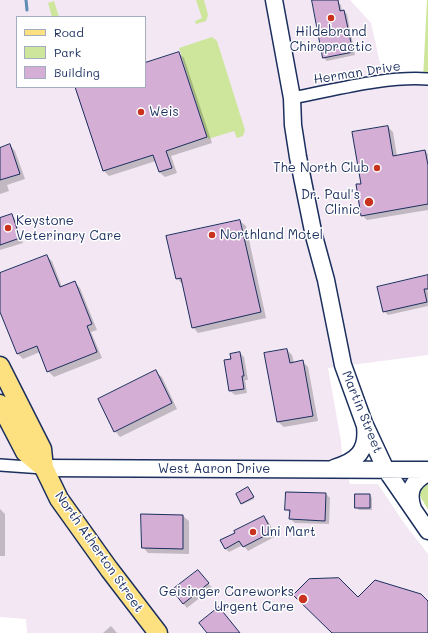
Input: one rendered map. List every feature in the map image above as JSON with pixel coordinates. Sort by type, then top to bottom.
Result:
[{"type":"main road","name":"North Atherton Street","points":[[0,366],[42,449],[44,468],[59,499],[158,633]]},
{"type":"main road","name":"North Atherton Street","points":[[0,404],[25,452],[44,468]]},
{"type":"street","name":"Martin Street","points":[[274,0],[292,98],[300,115],[323,236],[326,280],[343,365],[364,423],[386,470],[428,531]]},
{"type":"street","name":"Herman Drive","points":[[292,98],[389,80],[405,78],[428,79]]},
{"type":"street","points":[[328,469],[345,464],[362,451],[366,435],[364,423]]},
{"type":"street","name":"West Aaron Drive","points":[[0,465],[44,468],[328,469],[428,471]]},
{"type":"street","points":[[414,511],[410,500],[412,489],[418,480],[428,471]]},
{"type":"shaded area","points":[[0,0],[350,0],[371,23],[384,81],[428,84],[428,355],[328,368],[341,441],[342,456],[350,484],[378,484],[404,523],[428,554],[428,633],[27,633],[26,619],[0,617]]},
{"type":"green space","points":[[196,0],[204,0],[208,15],[206,21],[196,24],[195,21],[202,18]]},
{"type":"green space","points":[[428,0],[428,84],[423,79]]},
{"type":"green space","points":[[54,1],[59,16],[52,16],[48,3]]},
{"type":"green space","points":[[212,37],[217,41],[245,130],[243,136],[237,138],[234,131],[208,139],[179,48]]},
{"type":"green space","points":[[428,483],[428,510],[419,494],[423,484]]},
{"type":"building","points":[[312,0],[338,0],[340,11],[344,10],[353,52],[323,58]]},
{"type":"building","name":"Weis","points":[[179,52],[207,137],[166,151],[172,168],[159,172],[153,155],[103,171],[75,88],[146,88],[146,63]]},
{"type":"building","points":[[388,126],[393,156],[425,150],[428,165],[428,204],[361,216],[356,184],[361,184],[352,132]]},
{"type":"building","points":[[10,144],[20,174],[0,180],[0,148]]},
{"type":"building","name":"Keystone Veterinary Care","points":[[12,214],[20,238],[0,245],[0,218]]},
{"type":"building","points":[[240,220],[261,312],[192,328],[181,278],[176,279],[166,236]]},
{"type":"building","points":[[47,255],[60,287],[75,281],[92,324],[87,326],[97,352],[47,372],[37,346],[17,354],[0,312],[0,273]]},
{"type":"building","points":[[428,275],[428,289],[424,289],[427,302],[383,312],[377,287]]},
{"type":"building","points":[[287,349],[290,363],[303,360],[313,416],[277,422],[264,353]]},
{"type":"building","points":[[240,352],[244,376],[242,376],[244,389],[229,391],[224,360],[231,359],[230,354]]},
{"type":"building","points":[[156,370],[172,403],[114,432],[98,399]]},
{"type":"building","points":[[248,487],[254,497],[241,504],[236,494]]},
{"type":"building","points":[[286,492],[326,493],[325,521],[289,519],[290,510],[285,510]]},
{"type":"building","points":[[355,494],[370,494],[370,508],[355,508]]},
{"type":"building","points":[[141,514],[183,515],[183,549],[142,548]]},
{"type":"building","name":"Uni Mart","points":[[264,516],[272,532],[243,547],[239,541],[225,549],[220,540]]},
{"type":"building","points":[[198,570],[209,583],[183,604],[172,590]]},
{"type":"building","points":[[339,578],[358,597],[375,580],[421,594],[428,601],[428,633],[332,633],[293,595],[309,579]]},
{"type":"building","points":[[219,607],[240,633],[207,633],[199,623]]},
{"type":"waterway","points":[[26,0],[27,10]]},
{"type":"place","name":"Hildebrand Chiropractic","points":[[331,18]]},
{"type":"place","name":"Weis","points":[[141,112]]},
{"type":"place","name":"The North Club","points":[[377,168]]},
{"type":"place","name":"Dr. Paul's Clinic","points":[[369,202]]},
{"type":"place","name":"Keystone Veterinary Care","points":[[8,228]]},
{"type":"place","name":"Northland Motel","points":[[212,235]]},
{"type":"place","name":"Uni Mart","points":[[253,532]]},
{"type":"place","name":"Geisinger Careworks Urgent Care","points":[[303,599]]}]
